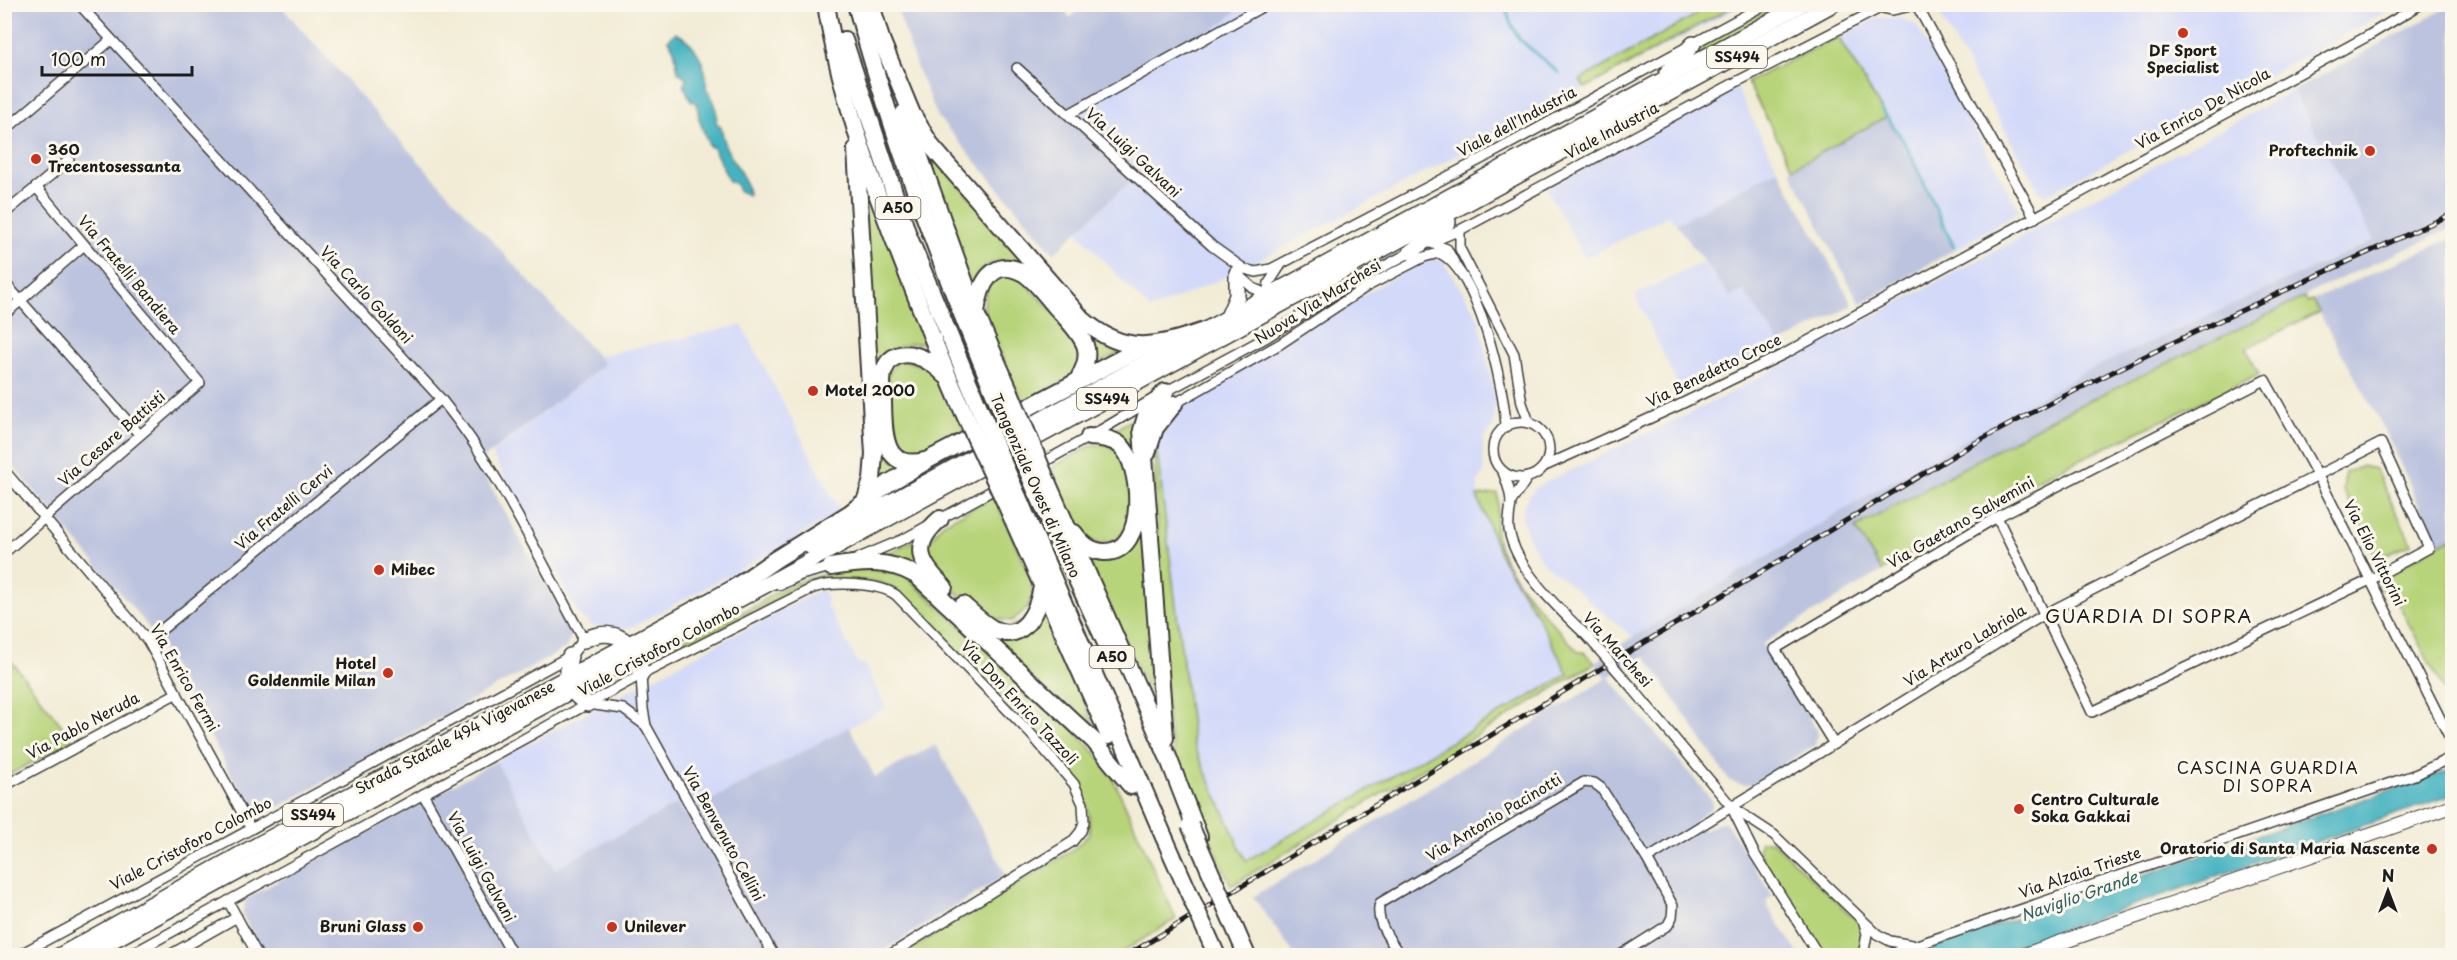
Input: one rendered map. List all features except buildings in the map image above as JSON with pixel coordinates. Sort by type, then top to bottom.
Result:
[{"type":"highway","points":[[826,4],[831,36],[882,210],[966,405],[1012,500],[1042,587],[1131,786],[1159,838],[1205,956]]},
{"type":"highway","name":"Tangenziale Ovest di Milano","points":[[834,4],[903,224],[966,405]]},
{"type":"highway","name":"Tangenziale Ovest di Milano","points":[[856,4],[887,110],[942,268],[1004,396],[1247,956]]},
{"type":"highway","points":[[871,4],[910,134],[1004,396]]},
{"type":"highway","points":[[878,32],[912,114],[932,147],[1082,319],[1112,340],[1122,344],[1146,345],[1207,330]]},
{"type":"highway","points":[[852,112],[861,219],[874,454],[872,480],[865,501]]},
{"type":"highway","points":[[976,314],[980,288],[988,276],[1003,269],[1015,270],[1024,274],[1060,312],[1084,343],[1086,357],[1083,372],[1078,380]]},
{"type":"highway","points":[[737,593],[776,559],[831,526],[889,483],[928,460],[1146,345]]},
{"type":"highway","points":[[928,460],[905,462],[896,458],[888,448],[884,429],[882,380],[884,369],[899,356],[911,354],[924,357],[947,377],[966,405]]},
{"type":"highway","points":[[1168,757],[1161,707],[1143,422],[1151,408],[1170,398]]},
{"type":"highway","points":[[1042,486],[1066,523],[1084,545],[1097,551],[1116,551],[1128,542],[1133,532],[1137,508],[1130,456],[1115,441],[1089,437]]},
{"type":"highway","name":"Tangenziale Ovest di Milano","points":[[1012,500],[1159,838],[1217,956]]},
{"type":"highway","points":[[940,519],[923,538],[921,548],[924,564],[946,590],[992,628],[1010,632],[1026,624],[1038,609],[1042,587]]},
{"type":"highway","points":[[1066,523],[1168,757],[1192,825]]},
{"type":"highway","points":[[831,567],[881,563],[895,565],[916,575],[1094,741],[1114,762],[1131,786]]},
{"type":"main road","name":"SS494","points":[[737,593],[1267,295],[1802,4]]},
{"type":"main road","name":"SS494","points":[[634,649],[1292,298],[1833,4]]},
{"type":"main road","points":[[1881,5],[1906,4]]},
{"type":"main road","points":[[1658,83],[1694,44]]},
{"type":"main road","points":[[1411,252],[1474,200]]},
{"type":"main road","points":[[1228,317],[1237,296],[1233,267]]},
{"type":"main road","points":[[584,640],[593,636],[613,635],[634,649],[641,675]]},
{"type":"main road","name":"Strada Statale 494 Vigevanese","points":[[84,956],[634,649]]},
{"type":"main road","points":[[570,656],[570,684],[582,701],[588,704]]},
{"type":"main road","name":"Strada Statale 494 Vigevanese","points":[[59,956],[250,849],[570,684]]},
{"type":"main road","points":[[2022,956],[2452,806]]},
{"type":"street","name":"Via Carlo Goldoni","points":[[79,4],[441,399],[466,430],[487,463],[584,640]]},
{"type":"street","points":[[1068,114],[1267,4]]},
{"type":"street","name":"Viale dell'Industria","points":[[1281,264],[1766,4]]},
{"type":"street","points":[[1916,4],[2035,218]]},
{"type":"street","name":"Via Enrico De Nicola","points":[[2385,27],[2421,4]]},
{"type":"street","name":"Via Enrico De Nicola","points":[[1862,312],[2431,4]]},
{"type":"street","name":"Viale Industria","points":[[1170,398],[1349,285],[1411,252],[1460,230],[1881,5]]},
{"type":"street","points":[[4,131],[111,40]]},
{"type":"street","name":"Via Luigi Galvani","points":[[1017,68],[1253,288],[1267,295]]},
{"type":"street","points":[[4,214],[69,160]]},
{"type":"street","name":"Via Fratelli Bandiera","points":[[36,188],[200,383]]},
{"type":"street","points":[[1460,230],[1460,249],[1514,354],[1522,403],[1529,422]]},
{"type":"street","points":[[1430,243],[1447,249],[1481,311],[1491,341],[1505,404],[1506,426]]},
{"type":"street","points":[[4,315],[84,245]]},
{"type":"street","name":"Nuova Via Marchesi","points":[[1170,398],[1280,344],[1354,294],[1424,257],[1434,253],[1443,254],[1455,266]]},
{"type":"street","points":[[1281,264],[1269,283],[1267,295],[1292,298]]},
{"type":"street","name":"Via Luigi Galvani","points":[[1233,267],[1262,271],[1281,264]]},
{"type":"street","points":[[4,282],[139,434]]},
{"type":"street","name":"Via Benedetto Croce","points":[[1545,466],[1727,382],[1862,312]]},
{"type":"street","name":"Via Elio Vittorini","points":[[2265,380],[2318,476],[2452,742]]},
{"type":"street","name":"Via Gaetano Salvemini","points":[[1834,744],[1775,649],[1997,517],[2265,380]]},
{"type":"street","name":"Via Cesare Battisti","points":[[4,553],[200,383]]},
{"type":"street","points":[[737,593],[831,567],[891,546],[1089,437],[1170,398]]},
{"type":"street","name":"Via Fratelli Cervi","points":[[148,641],[441,399]]},
{"type":"street","points":[[1511,502],[1503,472],[1495,461],[1493,448],[1497,435],[1506,426],[1529,422],[1542,431],[1550,445],[1564,452],[1577,452]]},
{"type":"street","name":"Via Arturo Labriola","points":[[1731,806],[2045,614],[2381,443],[2429,548],[2370,580]]},
{"type":"street","points":[[1511,502],[1528,477],[1545,466],[1550,445]]},
{"type":"street","name":"Via Enrico Fermi","points":[[4,470],[148,641],[251,829]]},
{"type":"street","points":[[1503,472],[1511,476],[1528,477]]},
{"type":"street","name":"Via Marchesi","points":[[1511,502],[1509,529],[1512,543],[1520,558],[1548,596],[1588,637],[1731,806],[1754,853],[1819,956]]},
{"type":"street","points":[[1997,517],[2092,712],[2370,580]]},
{"type":"street","name":"Viale Cristoforo Colombo","points":[[128,956],[641,675],[813,588],[828,584]]},
{"type":"street","name":"Via Don Enrico Tazzoli","points":[[828,584],[877,588],[895,594],[1038,742],[1074,784],[1084,807],[1083,828],[1069,844],[888,956]]},
{"type":"street","points":[[570,656],[584,640]]},
{"type":"street","name":"Viale Cristoforo Colombo","points":[[17,956],[570,656]]},
{"type":"street","points":[[641,675],[646,726]]},
{"type":"street","name":"Via Pablo Neruda","points":[[4,786],[177,693]]},
{"type":"street","points":[[588,704],[623,709],[646,726]]},
{"type":"street","name":"Via Benvenuto Cellini","points":[[646,726],[774,956]]},
{"type":"street","name":"Via Alzaia Trieste","points":[[1885,956],[2417,774],[2452,757]]},
{"type":"street","name":"Via Antonio Pacinotti","points":[[1400,956],[1380,922],[1377,912],[1380,903],[1584,782],[1594,783],[1601,788],[1647,859],[1673,906],[1672,917],[1668,925],[1619,956]]},
{"type":"street","name":"Via Luigi Galvani","points":[[423,794],[513,956]]},
{"type":"street","points":[[1647,859],[1731,806]]},
{"type":"street","name":"Via Marchesi","points":[[1731,806],[1774,835],[1877,934],[1890,941],[1916,945]]},
{"type":"street","points":[[228,901],[258,956]]},
{"type":"street","points":[[168,956],[237,917]]},
{"type":"street","points":[[1863,956],[1867,934],[1864,923]]},
{"type":"shaded area","points":[[1234,4],[1235,13],[1217,27],[1073,108],[1139,173],[1054,253],[938,117],[916,66],[896,5],[1064,5],[1069,18],[1085,5]]},
{"type":"shaded area","points":[[4,5],[280,5],[403,144],[605,364],[478,463],[572,633],[566,648],[267,813],[249,808],[165,652],[143,620],[5,456]]},
{"type":"shaded area","points":[[1234,5],[1743,5],[1230,275],[1150,310],[1077,232],[1139,173],[1072,108],[1217,27],[1235,13]]},
{"type":"shaded area","points":[[1934,5],[2399,5],[2046,195],[2040,193]]},
{"type":"shaded area","points":[[2452,5],[2452,228],[2307,294],[2299,302],[2122,383],[1989,453],[1855,528],[1882,571],[1762,644],[1818,732],[1815,745],[1751,784],[1743,785],[1730,781],[1645,656],[1608,677],[1712,800],[1712,808],[1695,820],[1704,831],[1721,822],[1726,823],[1773,896],[1766,900],[1768,907],[1799,955],[1295,955],[1253,897],[1607,678],[1595,663],[1633,637],[1868,495],[2082,373],[2374,240],[2293,91]]},
{"type":"shaded area","points":[[1876,18],[1900,18],[1916,25],[2020,211],[1956,249],[1906,143],[1883,111],[1839,38]]},
{"type":"shaded area","points":[[1736,87],[1778,169],[1676,224],[1669,215],[1585,258],[1546,188]]},
{"type":"shaded area","points":[[2293,91],[2374,239],[2082,373],[1868,495],[1633,637],[1541,561],[1529,539],[1521,517],[1525,502],[1536,487],[1725,396]]},
{"type":"shaded area","points":[[1886,117],[1904,144],[1955,249],[1860,304],[1790,170]]},
{"type":"shaded area","points":[[1778,169],[1853,305],[1780,344],[1744,291],[1730,297],[1676,224]]},
{"type":"shaded area","points":[[2452,238],[2452,539],[2437,545],[2386,432],[2312,300]]},
{"type":"shaded area","points":[[1431,257],[1442,260],[1474,309],[1480,323],[1495,399],[1494,424],[1483,440],[1484,473],[1478,481],[1478,500],[1501,557],[1538,617],[1568,674],[1246,861],[1193,744],[1156,444],[1180,404],[1331,312]]},
{"type":"shaded area","points":[[1703,262],[1730,297],[1744,290],[1780,344],[1682,394],[1635,295]]},
{"type":"shaded area","points":[[742,325],[840,511],[787,544],[634,626],[618,630],[593,626],[580,616],[492,454],[605,364],[597,356]]},
{"type":"shaded area","points":[[822,589],[828,601],[826,603],[859,665],[864,663],[886,708],[683,815],[676,804],[553,869],[496,761]]},
{"type":"shaded area","points":[[849,727],[875,777],[936,745],[1006,875],[876,955],[265,955],[242,914],[246,899],[496,761],[554,869],[677,804],[683,815]]},
{"type":"green space","points":[[1703,4],[1736,5],[1585,88],[1580,81],[1694,16]]},
{"type":"green space","points":[[1776,5],[1795,5],[1686,64],[1711,39]]},
{"type":"green space","points":[[1838,37],[1886,117],[1793,168],[1747,82]]},
{"type":"green space","points":[[920,141],[1095,338],[1106,347],[1120,353],[1092,366],[1093,359],[1016,262],[1001,261],[988,265],[978,274],[971,288]]},
{"type":"green space","points":[[867,187],[929,342],[908,344],[891,350],[880,438],[905,468],[877,482],[864,188]]},
{"type":"green space","points":[[1015,272],[1078,339],[1079,371],[1024,406],[983,314],[987,282]]},
{"type":"green space","points":[[2305,297],[2307,302],[2312,300],[2319,312],[2246,348],[2259,375],[2028,484],[1882,571],[1855,528],[2057,416]]},
{"type":"green space","points":[[900,359],[937,370],[966,434],[929,456],[902,456],[889,438],[888,374]]},
{"type":"green space","points":[[1138,416],[1154,697],[1152,699],[1085,553],[1122,551],[1137,471],[1107,434]]},
{"type":"green space","points":[[1156,444],[1193,744],[1246,861],[1568,674],[1538,617],[1501,557],[1477,496],[1497,493],[1496,535],[1500,551],[1508,566],[1530,597],[1578,652],[1584,652],[1595,663],[1231,886],[1174,753],[1167,717],[1153,445]]},
{"type":"green space","points":[[1092,445],[1109,445],[1125,460],[1132,511],[1127,529],[1115,541],[1093,542],[1081,533],[1070,517],[1051,468]]},
{"type":"green space","points":[[2361,466],[2375,469],[2412,544],[2386,555],[2374,552],[2343,490],[2345,473]]},
{"type":"green space","points":[[994,497],[1030,576],[1033,593],[1027,609],[1011,621],[991,618],[976,609],[938,576],[923,551],[942,524]]},
{"type":"green space","points":[[2452,539],[2452,706],[2389,586],[2382,590],[2377,580],[2437,545]]},
{"type":"green space","points":[[914,540],[916,553],[933,580],[961,605],[1000,633],[1045,609],[1094,725],[1075,713],[882,557]]},
{"type":"green space","points":[[845,568],[902,573],[1073,729],[1108,767],[1176,919],[1117,955],[901,955],[1073,850],[1089,834],[1089,814],[1082,790],[1067,765],[896,590],[879,582],[815,579],[659,661],[656,656],[757,605],[774,593],[798,582]]},
{"type":"green space","points":[[5,653],[73,740],[4,777]]},
{"type":"green space","points":[[1761,841],[1772,841],[1858,922],[1862,941],[1856,953],[1830,955],[1822,952],[1760,855],[1758,851]]},
{"type":"water","points":[[675,33],[689,42],[703,64],[706,89],[715,104],[716,122],[722,130],[724,142],[745,182],[748,195],[739,191],[736,184],[729,181],[713,147],[709,146],[699,119],[697,103],[691,101],[684,86],[686,77],[678,72],[674,49],[668,40]]},
{"type":"water","points":[[2452,769],[2452,795],[1989,955],[1910,955]]},
{"type":"waterway","points":[[1505,4],[1510,22],[1519,39],[1559,73]]},
{"type":"waterway","points":[[1881,108],[1905,143],[1954,247]]},
{"type":"railway","points":[[1126,956],[1966,448],[2146,356],[2452,214]]},
{"type":"place","name":"DF Sport Specialist","points":[[2183,33]]},
{"type":"place","name":"Proftechnik","points":[[2370,151]]},
{"type":"place","name":"360 Trecentosessanta","points":[[36,159]]},
{"type":"place","name":"Motel 2000","points":[[813,391]]},
{"type":"place","name":"Mibec","points":[[379,570]]},
{"type":"place","name":"Hotel Goldenmile Milan","points":[[388,673]]},
{"type":"place","name":"Centro Culturale Soka Gakkai","points":[[2019,809]]},
{"type":"place","name":"Oratorio di Santa Maria Nascente","points":[[2432,849]]},
{"type":"place","name":"Bruni Glass","points":[[418,927]]},
{"type":"place","name":"Unilever","points":[[612,927]]},
{"type":"district","name":"GUARDIA DI SOPRA","points":[[2149,617]]},
{"type":"district","name":"CASCINA GUARDIA DI SOPRA","points":[[2268,777]]},
{"type":"water label","name":"Naviglio Grande","points":[[2079,896]]}]
